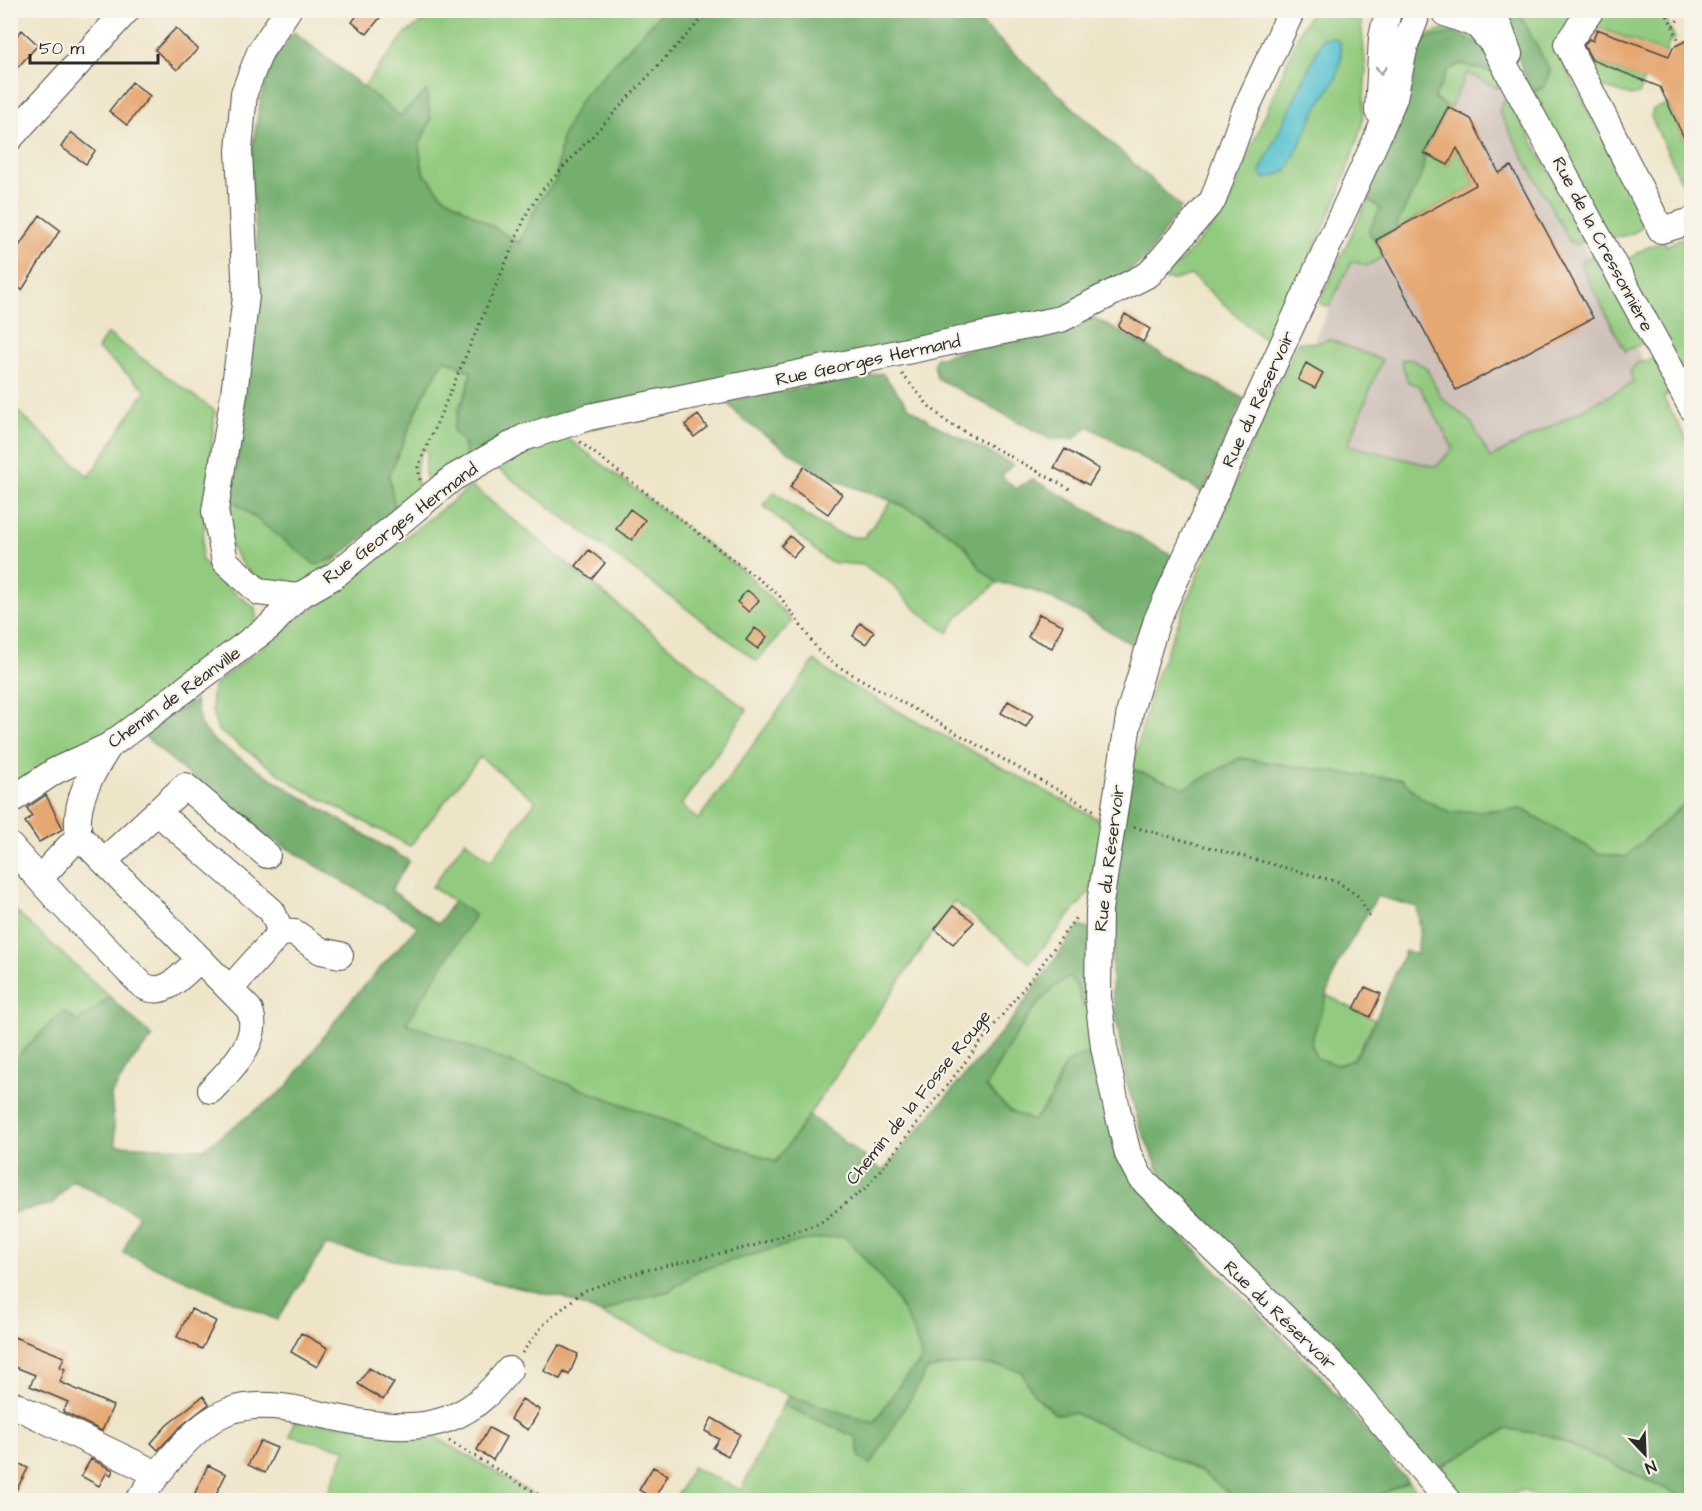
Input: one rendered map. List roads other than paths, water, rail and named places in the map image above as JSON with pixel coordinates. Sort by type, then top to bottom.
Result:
[{"type":"street","points":[[10,138],[127,10]]},
{"type":"street","points":[[288,10],[260,52],[244,93],[238,151],[246,296],[234,394],[214,512],[225,561],[259,592],[297,597]]},
{"type":"street","name":"Rue Georges Hermand","points":[[1245,111],[1264,37],[1276,10]]},
{"type":"street","name":"Rue Georges Hermand","points":[[297,597],[334,576],[453,478],[523,438],[589,417],[1061,319],[1149,274],[1213,200],[1245,111],[1292,10]]},
{"type":"street","name":"Rue de la Cressonnière","points":[[1492,10],[1508,49],[1515,80]]},
{"type":"street","points":[[1591,10],[1567,44],[1661,230],[1692,221]]},
{"type":"street","points":[[1387,11],[1415,20],[1448,12]]},
{"type":"street","name":"Rue du Réservoir","points":[[1377,138],[1382,37],[1387,11]]},
{"type":"street","name":"Rue de la Cressonnière","points":[[1448,12],[1476,25],[1493,44],[1515,80],[1692,408]]},
{"type":"street","name":"Rue du Réservoir","points":[[1415,20],[1405,45],[1394,98],[1377,138],[1157,620],[1130,711],[1099,910],[1098,997],[1104,1047],[1128,1154],[1140,1177],[1330,1362],[1448,1500]]},
{"type":"street","name":"Chemin de Réanville","points":[[10,801],[55,771],[109,746],[270,626],[297,597]]},
{"type":"street","points":[[109,746],[91,775],[78,806],[79,836],[230,989],[249,1009],[254,1018],[253,1029],[232,1067],[211,1090]]},
{"type":"street","points":[[104,861],[185,786],[267,855]]},
{"type":"street","points":[[157,812],[272,911],[281,932]]},
{"type":"street","points":[[40,877],[79,836]]},
{"type":"street","points":[[10,846],[40,877],[58,900],[142,985],[151,991],[161,991],[169,986],[200,958]]},
{"type":"street","points":[[281,932],[295,933],[321,951],[340,955]]},
{"type":"street","points":[[230,989],[281,932]]},
{"type":"street","points":[[139,1500],[157,1474],[204,1426],[228,1412],[255,1406],[295,1408],[377,1427],[425,1427],[452,1418],[483,1398],[509,1370]]},
{"type":"street","points":[[10,1403],[157,1474]]},
{"type":"water","points":[[1323,38],[1335,38],[1340,43],[1341,58],[1336,79],[1318,106],[1287,171],[1265,179],[1260,172]]}]
